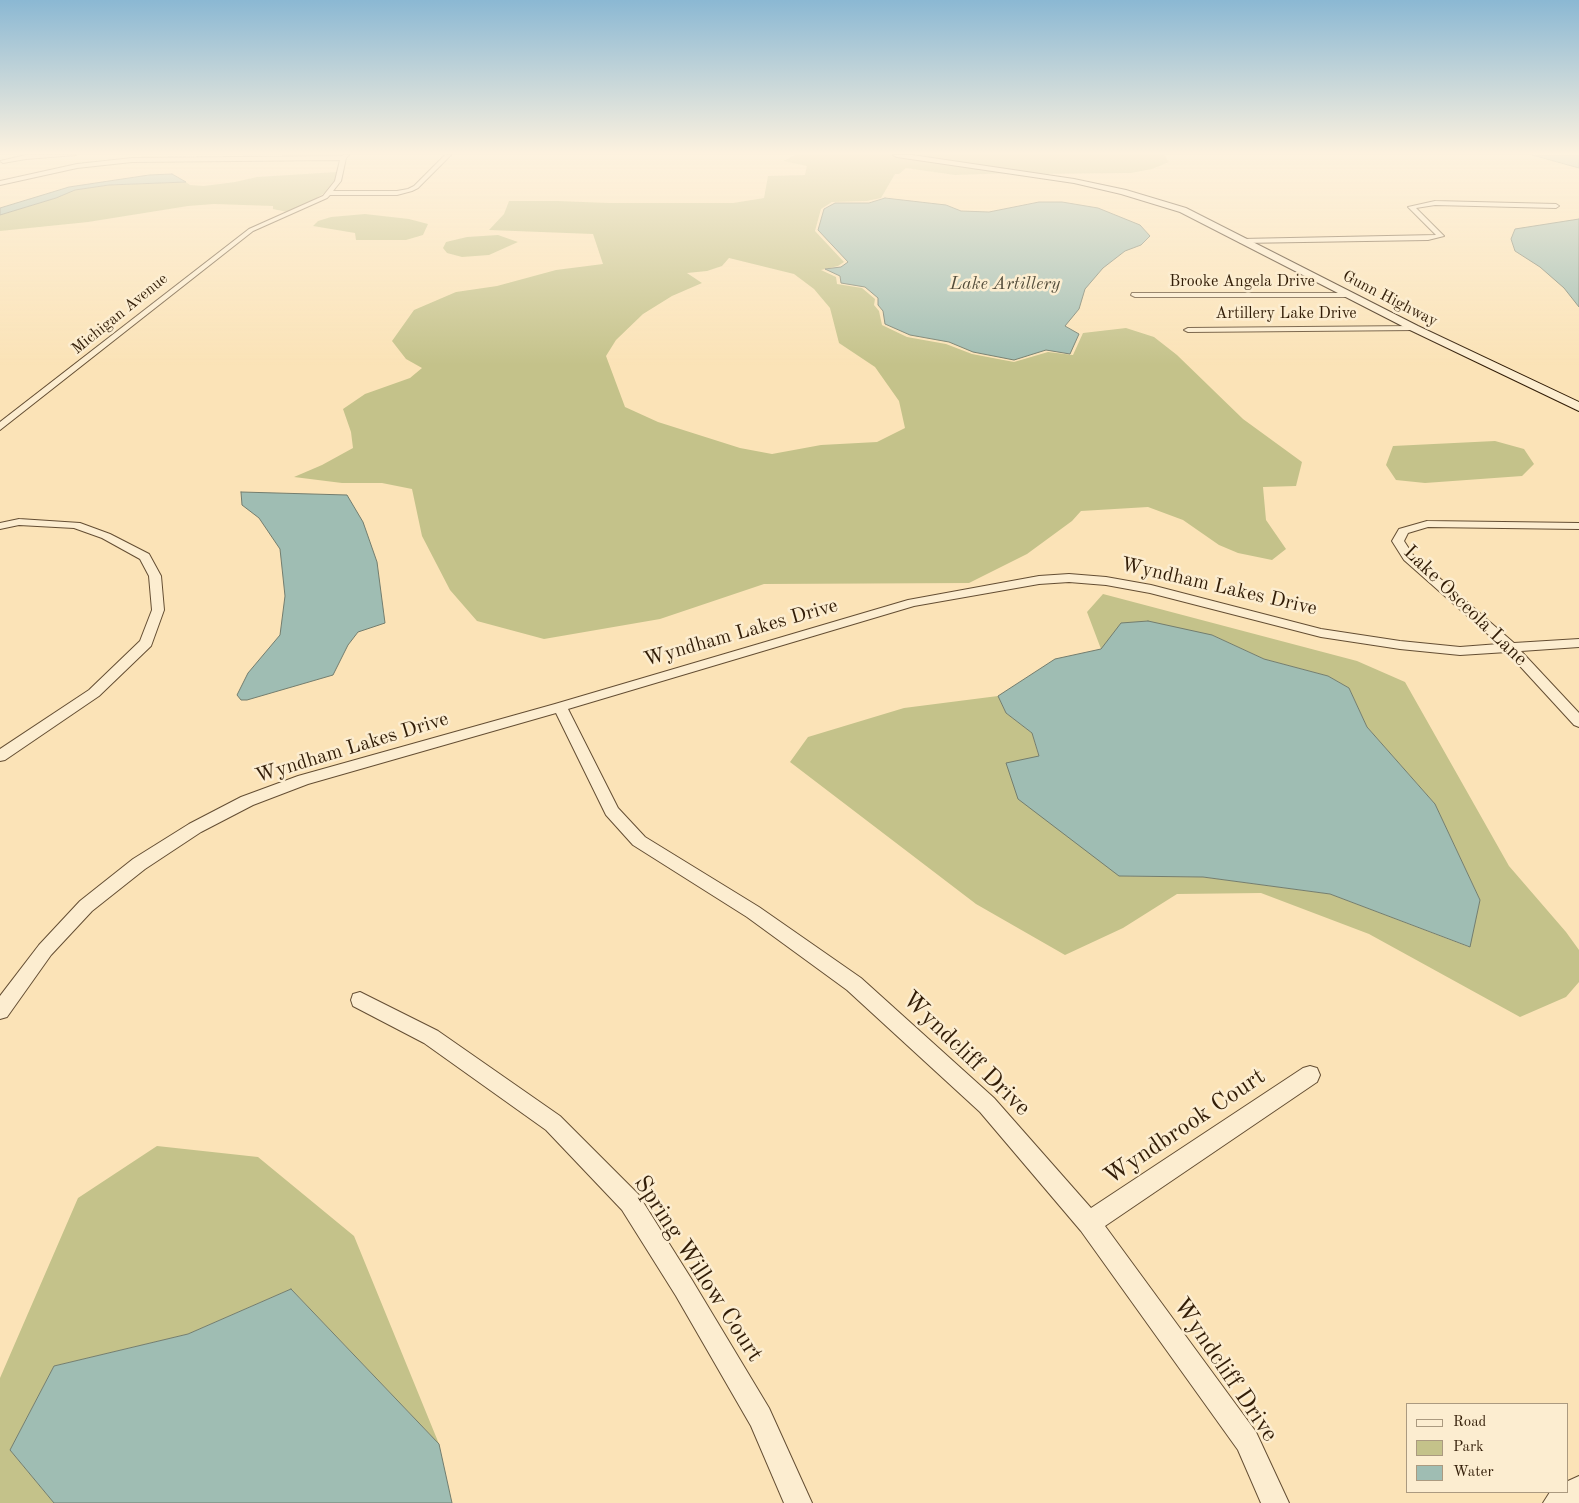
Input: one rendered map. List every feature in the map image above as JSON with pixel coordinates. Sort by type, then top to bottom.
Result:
[{"type":"main road","name":"Gunn Highway","points":[[1211,225],[1414,328],[1579,407]]},
{"type":"street","name":"Michigan Avenue","points":[[0,427],[251,230],[261,225]]},
{"type":"street","points":[[1241,241],[1428,238],[1442,236],[1430,225]]},
{"type":"street","name":"Brooke Angela Drive","points":[[1135,295],[1349,295]]},
{"type":"street","name":"Artillery Lake Drive","points":[[1188,330],[1414,328]]},
{"type":"street","points":[[0,526],[19,522],[76,525],[106,536],[146,557],[155,576],[158,610],[146,642],[94,693],[0,756]]},
{"type":"street","name":"Lake Osceola Lane","points":[[1579,526],[1427,524],[1403,531],[1398,541],[1408,557],[1512,649],[1579,722]]},
{"type":"street","name":"Wyndham Lakes Drive","points":[[0,1011],[45,950],[86,906],[139,864],[195,828],[248,801],[303,780],[560,707],[912,603],[1039,580],[1069,578],[1106,581],[1142,587],[1322,633],[1400,645],[1460,651],[1579,643]]},
{"type":"street","name":"Wyndcliff Drive","points":[[560,707],[612,811],[639,840],[753,912],[854,984],[987,1106],[1089,1223],[1247,1441],[1275,1503]]},
{"type":"street","name":"Spring Willow Court","points":[[360,1000],[431,1037],[553,1123],[630,1202],[684,1288],[760,1417],[798,1503]]},
{"type":"street","name":"Wyndbrook Court","points":[[1089,1223],[1310,1075]]},
{"type":"street","points":[[1557,1503],[1579,1489]]},
{"type":"green space","points":[[0,225],[57,225],[0,231]]},
{"type":"green space","points":[[427,225],[423,235],[406,240],[356,240],[355,233],[313,226]]},
{"type":"green space","points":[[494,225],[817,225],[815,231],[844,262],[838,266],[821,270],[836,277],[837,284],[862,288],[875,299],[874,305],[879,311],[882,325],[907,337],[946,344],[972,354],[1014,362],[1048,352],[1073,355],[1083,333],[1126,328],[1154,337],[1177,355],[1243,419],[1302,462],[1296,486],[1263,487],[1266,520],[1286,549],[1272,560],[1238,553],[1219,545],[1183,520],[1148,507],[1081,511],[1072,521],[1027,554],[969,583],[764,584],[660,619],[544,639],[477,621],[450,590],[422,536],[412,489],[382,483],[342,483],[294,477],[322,465],[353,448],[351,432],[343,409],[365,394],[410,378],[422,368],[406,359],[392,341],[414,310],[456,292],[497,286],[556,270],[603,264],[593,234],[489,230]],"holes":[[[729,258],[794,274],[814,289],[830,308],[839,343],[875,367],[899,401],[905,428],[877,442],[821,445],[772,454],[740,448],[658,422],[625,407],[606,356],[616,340],[643,314],[672,296],[702,283],[687,273],[707,271],[722,266]]]},
{"type":"green space","points":[[498,235],[518,242],[489,255],[462,257],[447,253],[443,248],[446,242],[467,237]]},
{"type":"green space","points":[[1495,441],[1524,449],[1534,464],[1522,476],[1425,483],[1396,480],[1386,465],[1393,446]]},
{"type":"green space","points":[[1103,594],[1357,661],[1405,682],[1509,866],[1566,932],[1579,950],[1579,982],[1566,997],[1520,1017],[1369,934],[1261,893],[1177,894],[1123,928],[1065,955],[976,904],[790,762],[808,737],[904,708],[998,696],[1006,713],[1032,733],[1039,757],[1119,876],[1203,877],[1330,894],[1469,947],[1480,900],[1435,804],[1367,727],[1349,688],[1328,676],[1264,659],[1212,635],[1101,649],[1087,612]]},
{"type":"green space","points":[[157,1146],[258,1157],[354,1236],[439,1444],[291,1289],[188,1334],[54,1366],[10,1450],[54,1503],[0,1503],[0,1378],[78,1198]]},
{"type":"water","name":"Lake Artillery","points":[[819,225],[1140,225],[1150,236],[1141,245],[1125,251],[1103,268],[1085,289],[1079,309],[1065,326],[1079,334],[1070,354],[1046,350],[1014,360],[973,352],[949,342],[910,335],[885,324],[883,311],[878,305],[878,298],[865,287],[841,283],[840,276],[825,269],[841,267],[848,262],[818,230]]},
{"type":"water","points":[[1540,225],[1579,225],[1579,307],[1564,288],[1540,267],[1515,251],[1511,239],[1515,229]]},
{"type":"water","points":[[241,492],[347,495],[363,522],[377,562],[385,623],[358,632],[348,645],[333,675],[247,700],[241,700],[237,695],[248,673],[280,635],[285,596],[280,549],[259,518],[242,505]]},
{"type":"water","points":[[1148,621],[1212,635],[1264,659],[1328,676],[1349,688],[1367,727],[1435,804],[1480,900],[1470,947],[1330,894],[1203,877],[1119,876],[1018,799],[1006,763],[1039,756],[1032,733],[1006,713],[998,696],[1055,659],[1101,649],[1121,623]]},
{"type":"water","points":[[291,1289],[439,1444],[452,1503],[54,1503],[10,1450],[54,1366],[188,1334]]}]
